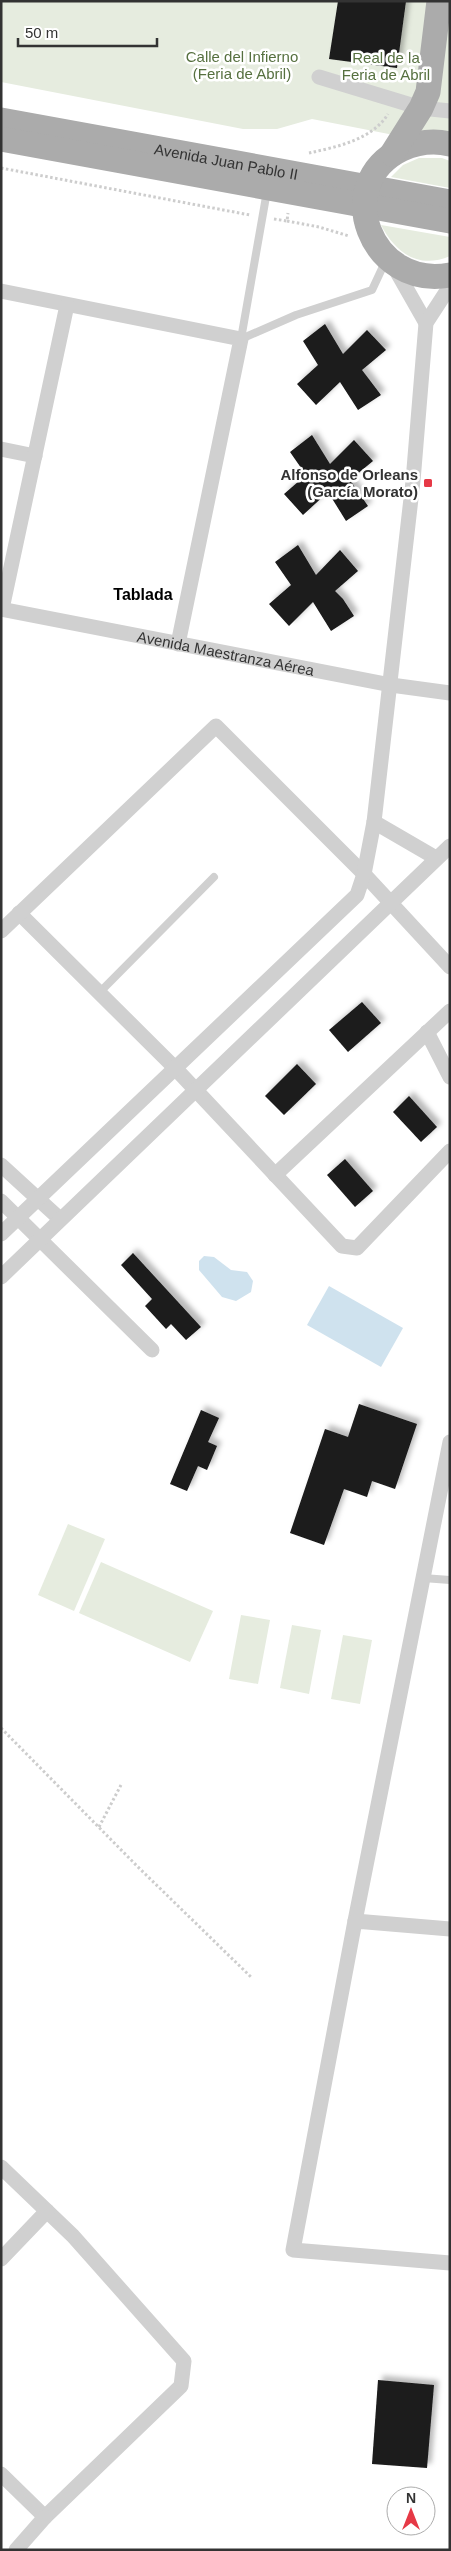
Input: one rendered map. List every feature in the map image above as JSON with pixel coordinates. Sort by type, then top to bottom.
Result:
[{"type":"main road","points":[[439,1],[428,92],[421,108],[392,154],[378,169],[366,197],[367,228],[377,248],[390,261],[410,273],[429,277],[450,274]]},
{"type":"main road","name":"Avenida Juan Pablo II","points":[[1,120],[366,197],[450,221]]},
{"type":"main road","name":"Avenida Juan Pablo II","points":[[1,139],[268,189],[450,202]]},
{"type":"main road","points":[[392,154],[414,144],[437,141],[450,144]]},
{"type":"street","points":[[319,77],[421,108],[450,110]]},
{"type":"street","points":[[390,261],[426,323]]},
{"type":"street","points":[[1,1234],[357,895],[364,874],[374,822],[391,685],[413,481],[426,323],[450,286]]},
{"type":"street","points":[[1,291],[241,339],[178,644]]},
{"type":"street","points":[[2,609],[67,305]]},
{"type":"street","points":[[1,449],[35,456]]},
{"type":"street","name":"Avenida Maestranza Aérea","points":[[2,609],[391,685],[450,693]]},
{"type":"street","points":[[1,931],[216,726],[364,874],[450,967]]},
{"type":"street","points":[[374,822],[436,858]]},
{"type":"street","points":[[1,1276],[450,846]]},
{"type":"street","points":[[19,913],[175,1068],[342,1246],[357,1248],[450,1152]]},
{"type":"street","points":[[275,1175],[450,1011]]},
{"type":"street","points":[[427,1032],[450,1077]]},
{"type":"street","points":[[1,1164],[60,1219]]},
{"type":"street","points":[[1,1201],[41,1238],[152,1350]]},
{"type":"street","points":[[450,1442],[355,1921],[293,2250],[450,2263]]},
{"type":"street","points":[[355,1921],[450,1928]]},
{"type":"street","points":[[1,2166],[47,2211],[184,2361],[181,2386],[45,2517],[16,2550]]},
{"type":"street","points":[[1,2259],[47,2211]]},
{"type":"street","points":[[1,2474],[45,2517]]},
{"type":"lane","points":[[241,339],[268,189]]},
{"type":"lane","points":[[241,339],[296,314],[372,290],[390,261]]},
{"type":"lane","points":[[99,993],[214,877]]},
{"type":"lane","points":[[423,1578],[450,1580]]},
{"type":"path","points":[[1,168],[286,221],[290,203]]},
{"type":"path","points":[[1,1728],[250,1977]]},
{"type":"path","points":[[99,1827],[121,1785]]},
{"type":"green space","name":"Calle del Infierno (Feria de Abril)","points":[[1,1],[450,1],[450,146],[312,119],[277,129],[243,129],[1,82]]},
{"type":"green space","points":[[419,158],[442,158],[450,161],[450,188],[391,177],[403,165]]},
{"type":"green space","points":[[381,225],[450,237],[450,256],[428,261],[409,256],[393,243]]},
{"type":"green space","points":[[68,1524],[105,1539],[74,1611],[38,1595]]},
{"type":"green space","points":[[101,1562],[213,1611],[190,1662],[79,1613]]},
{"type":"green space","points":[[241,1615],[270,1620],[258,1684],[229,1679]]},
{"type":"green space","points":[[292,1625],[321,1630],[309,1694],[280,1688]]},
{"type":"green space","points":[[343,1635],[372,1640],[360,1704],[331,1699]]},
{"type":"water","points":[[204,1256],[214,1257],[231,1270],[247,1272],[253,1281],[251,1292],[236,1301],[222,1297],[199,1270],[199,1261]]},
{"type":"water","points":[[329,1286],[403,1328],[381,1367],[307,1325]]},
{"type":"building","points":[[338,1],[406,1],[397,68],[329,59]]},
{"type":"building","points":[[325,324],[343,354],[367,330],[386,350],[362,370],[381,395],[358,410],[340,382],[316,405],[297,384],[318,365],[303,341]]},
{"type":"building","points":[[312,435],[330,464],[354,440],[373,461],[350,480],[368,506],[346,521],[328,492],[303,515],[284,494],[306,475],[290,452]]},
{"type":"building","points":[[298,545],[316,575],[340,550],[358,571],[335,591],[343,599],[354,616],[331,631],[313,602],[289,626],[269,604],[291,585],[275,562]]},
{"type":"building","points":[[362,1002],[381,1023],[348,1052],[329,1030]]},
{"type":"building","points":[[297,1064],[316,1084],[284,1115],[265,1096]]},
{"type":"building","points":[[409,1096],[437,1127],[421,1142],[393,1112]]},
{"type":"building","points":[[345,1159],[373,1191],[355,1207],[327,1175]]},
{"type":"building","points":[[133,1253],[201,1327],[186,1340],[171,1324],[166,1329],[145,1306],[152,1299],[121,1265]]},
{"type":"building","points":[[359,1404],[417,1424],[395,1489],[372,1481],[367,1497],[344,1489],[324,1545],[290,1533],[325,1429],[348,1437]]},
{"type":"building","points":[[201,1410],[219,1418],[208,1442],[217,1446],[207,1470],[198,1466],[187,1491],[170,1484]]},
{"type":"building","points":[[378,2380],[434,2385],[427,2468],[372,2464]]},
{"type":"place","name":"Alfonso de Orleans (García Morato)","points":[[428,483]]},
{"type":"district","name":"Tablada","points":[[143,594]]},
{"type":"park label","name":"Real de la Feria de Abril","points":[[386,66]]}]
